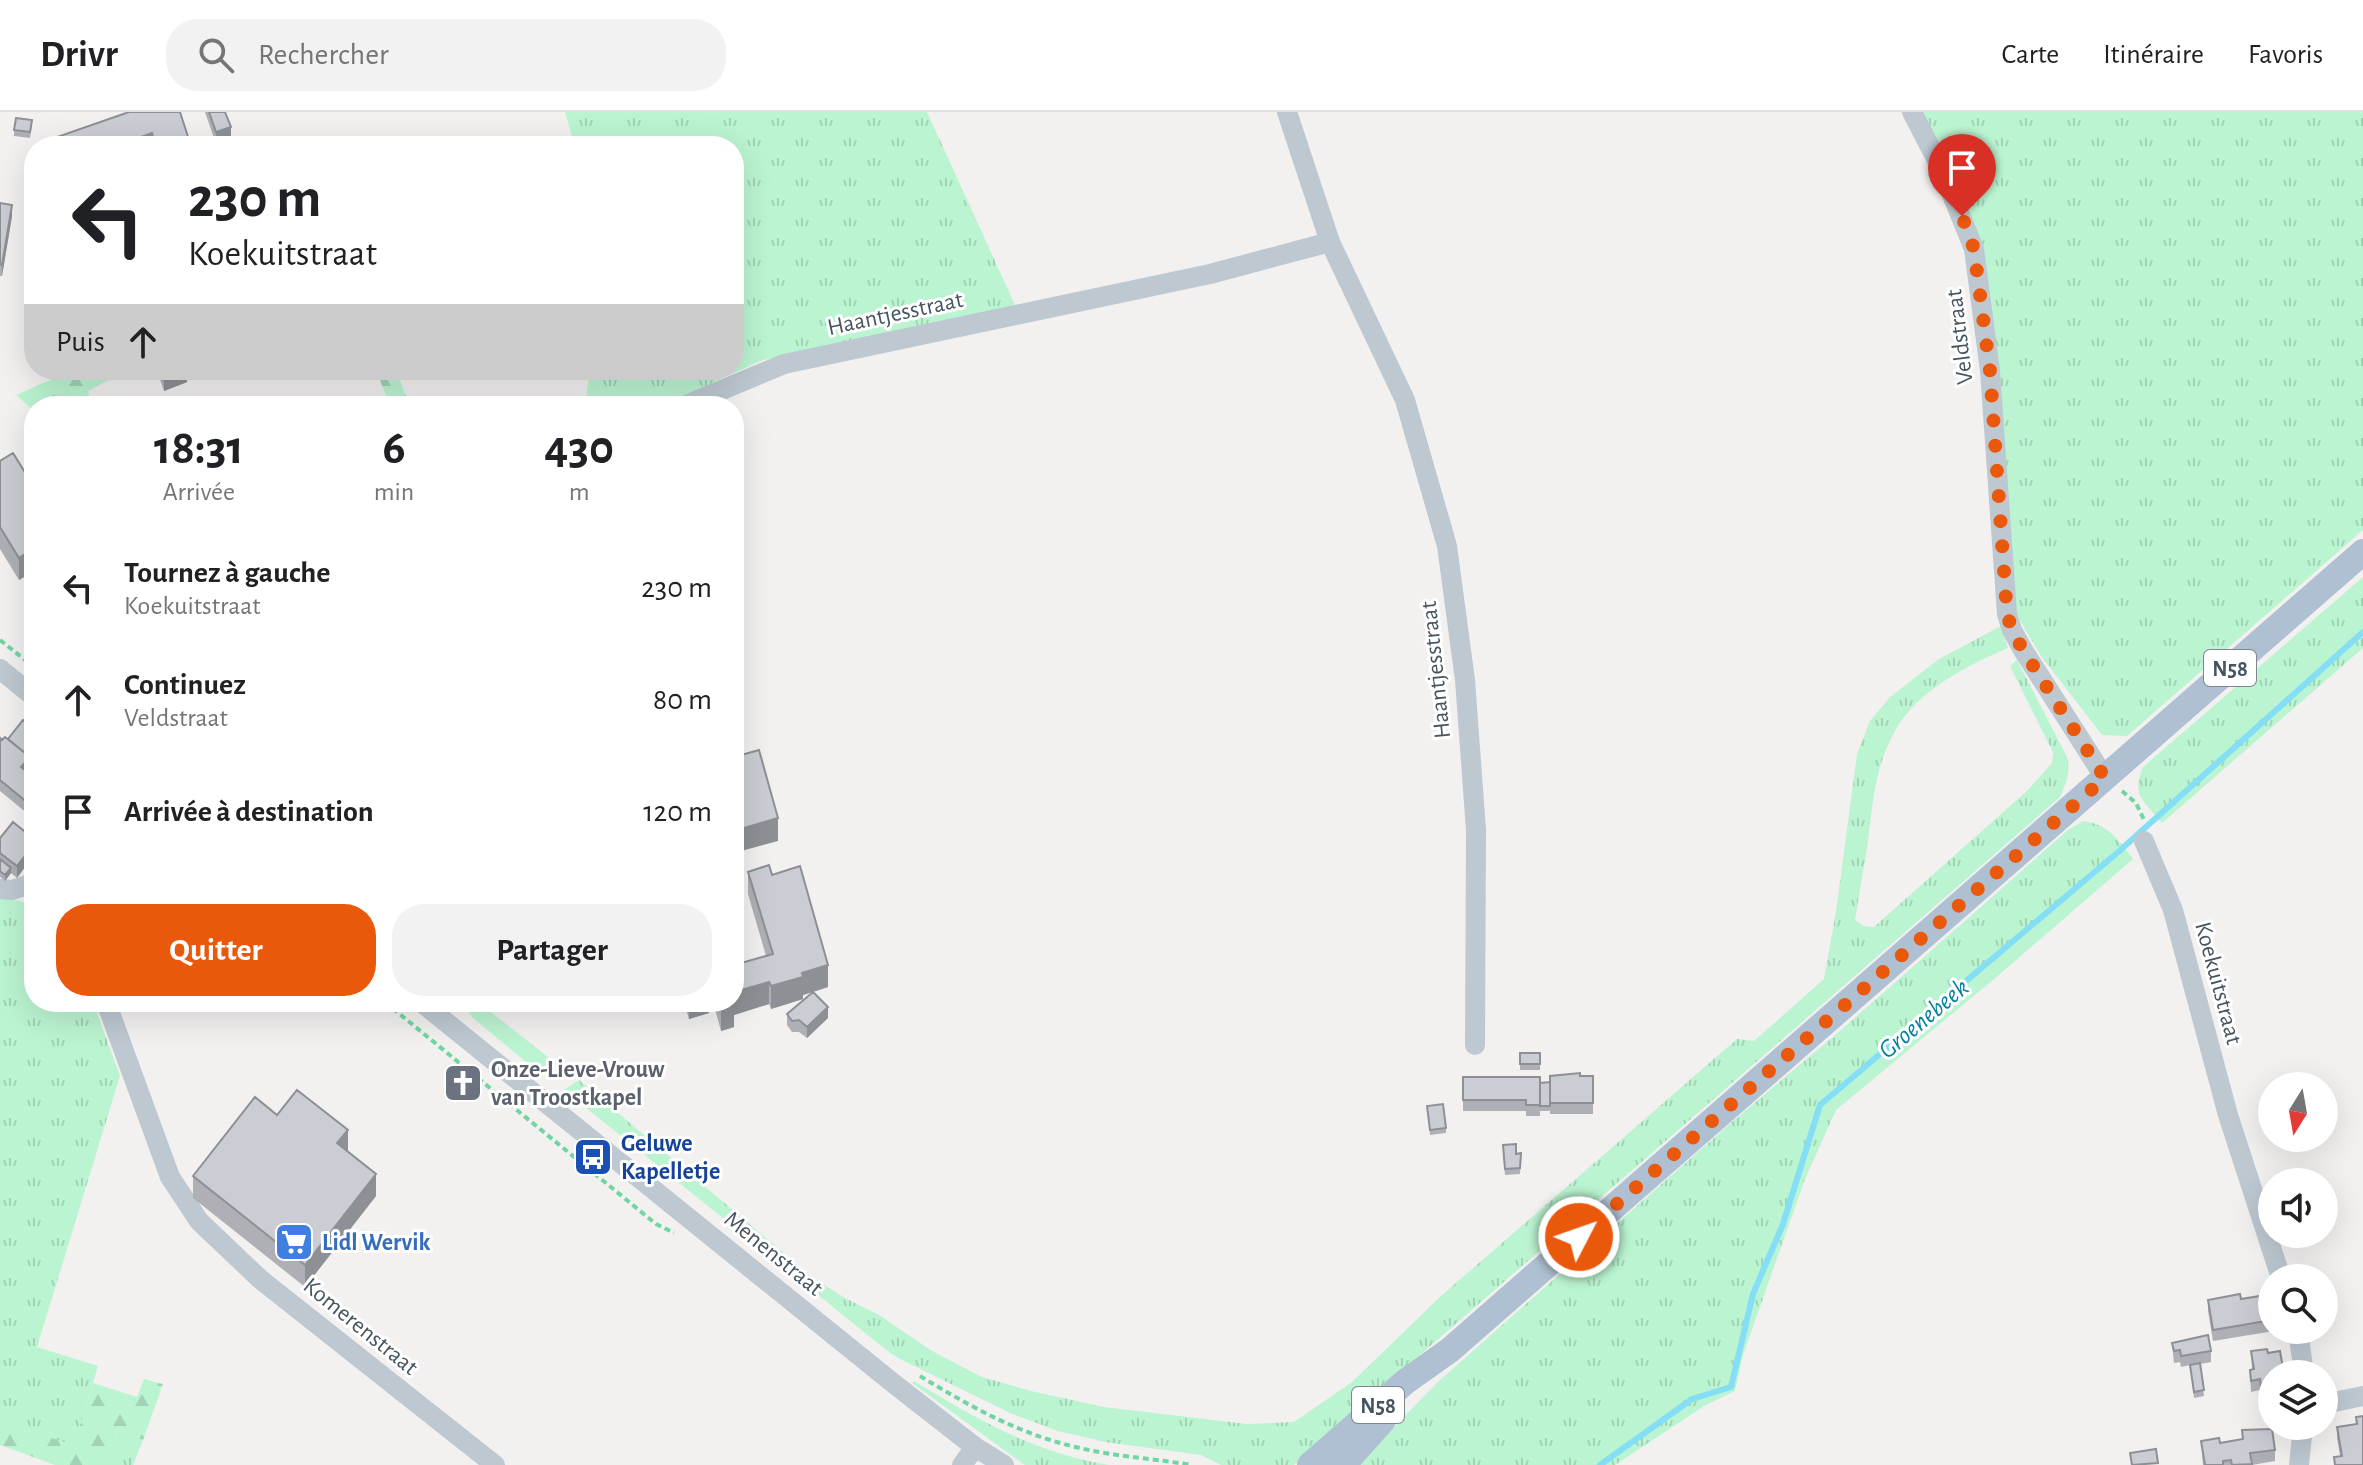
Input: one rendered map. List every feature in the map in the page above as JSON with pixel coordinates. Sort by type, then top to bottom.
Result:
[{"type":"main road","name":"N58","points":[[1310,1465],[1405,1382],[1450,1350],[2361,555]]},
{"type":"main road","name":"N58","points":[[1343,1465],[1450,1350]]},
{"type":"street","points":[[1287,112],[1330,242]]},
{"type":"street","name":"Veldstraat","points":[[1912,112],[1942,170],[1974,249],[1990,371],[2007,614],[2012,630],[2105,778]]},
{"type":"street","name":"Haantjesstraat","points":[[708,396],[784,364],[1218,272],[1330,242],[1405,400],[1447,546],[1465,680],[1476,830],[1475,1045]]},
{"type":"street","points":[[0,669],[24,689]]},
{"type":"street","name":"Koekuitstraat","points":[[2144,841],[2173,910],[2228,1115],[2276,1264]]},
{"type":"street","points":[[0,889],[24,886]]},
{"type":"street","name":"Komerenstraat","points":[[110,1012],[170,1177],[199,1221],[260,1279],[495,1465]]},
{"type":"street","name":"Menenstraat","points":[[433,1012],[984,1455],[1004,1465]]},
{"type":"street","points":[[2338,1401],[2363,1396]]},
{"type":"street","points":[[2299,1465],[2302,1440]]},
{"type":"street","points":[[962,1465],[984,1455]]},
{"type":"path","points":[[0,640],[24,659]]},
{"type":"path","points":[[2105,778],[2136,803],[2150,834],[2144,841]]},
{"type":"path","points":[[912,1372],[968,1406],[1027,1432],[1104,1453],[1192,1465]]},
{"type":"green space","points":[[565,112],[927,112],[1015,305],[760,361],[744,368],[744,136],[572,136]]},
{"type":"green space","points":[[1922,112],[2363,112],[2363,530],[2127,736],[2102,735],[2041,656],[2015,612],[1985,273],[1970,212],[1945,153]]},
{"type":"green space","points":[[50,380],[108,380],[88,391],[89,396],[24,396],[24,402],[16,395]]},
{"type":"green space","points":[[380,380],[400,380],[406,396],[386,396]]},
{"type":"green space","points":[[589,380],[719,380],[684,396],[586,396]]},
{"type":"green space","points":[[2363,577],[2363,648],[2162,823],[2141,798],[2138,785],[2143,767]]},
{"type":"green space","points":[[2001,626],[2008,648],[1977,662],[1931,691],[1906,715],[1889,743],[1876,784],[1855,920],[1864,926],[1874,927],[2028,790],[2052,763],[2053,752],[2010,666],[2017,660],[2067,757],[2068,773],[2060,797],[1294,1465],[1221,1465],[1201,1455],[1105,1442],[1058,1431],[1010,1413],[900,1359],[564,1090],[579,1080],[813,1278],[879,1315],[932,1351],[982,1377],[1104,1407],[1247,1424],[1294,1422],[1352,1382],[1441,1296],[1737,1039],[1754,1041],[1824,979],[1857,754],[1870,721],[1890,697],[1939,659]]},
{"type":"green space","points":[[2083,821],[2106,829],[2133,859],[1836,1110],[1805,1179],[1743,1355],[1735,1391],[1704,1406],[1615,1465],[1360,1465],[1439,1381],[1734,1120],[2068,830]]},
{"type":"green space","points":[[0,896],[24,902],[24,1012],[97,1012],[120,1076],[37,1347],[98,1366],[74,1446],[0,1422]]},
{"type":"green space","points":[[468,1012],[491,1012],[557,1064],[539,1073]]},
{"type":"green space","points":[[144,1379],[163,1384],[143,1440],[118,1431],[108,1465],[55,1465],[0,1445],[0,1422],[74,1445],[93,1383],[137,1397]]},
{"type":"green space","points":[[914,1381],[1007,1433],[1056,1452],[1109,1465],[1025,1465],[912,1383]]},
{"type":"green space","points":[[118,1431],[143,1440],[133,1465],[108,1465]]},
{"type":"building","points":[[129,112],[180,112],[188,136],[153,136],[152,133],[144,136],[60,136]]},
{"type":"building","points":[[209,112],[225,112],[231,127],[216,132]]},
{"type":"building","points":[[16,118],[32,120],[30,132],[14,130]]},
{"type":"building","points":[[0,203],[12,205],[2,265],[0,264]]},
{"type":"building","points":[[13,453],[24,471],[24,555],[19,558],[0,527],[0,461]]},
{"type":"building","points":[[23,720],[24,721],[24,752],[8,739]]},
{"type":"building","points":[[5,737],[24,752],[21,767],[24,770],[24,800],[0,780],[0,738]]},
{"type":"building","points":[[759,750],[778,818],[744,828],[744,754]]},
{"type":"building","points":[[13,822],[24,831],[24,857],[17,866],[0,853],[0,838]]},
{"type":"building","points":[[0,859],[11,868],[5,875],[0,871]]},
{"type":"building","points":[[769,865],[772,875],[800,866],[828,965],[802,973],[803,977],[744,989],[744,962],[773,954],[748,872]]},
{"type":"building","points":[[813,992],[828,1007],[807,1027],[799,1020],[792,1021],[787,1014]]},
{"type":"building","points":[[1520,1053],[1540,1053],[1540,1064],[1520,1064]]},
{"type":"building","points":[[1580,1073],[1580,1076],[1593,1076],[1593,1103],[1550,1103],[1550,1076]]},
{"type":"building","points":[[1463,1077],[1540,1077],[1540,1105],[1526,1105],[1526,1100],[1463,1100]]},
{"type":"building","points":[[1550,1082],[1550,1106],[1540,1106],[1540,1083]]},
{"type":"building","name":"Lidl Wervik","points":[[297,1090],[348,1130],[337,1143],[376,1174],[305,1265],[193,1176],[255,1097],[277,1115]]},
{"type":"building","points":[[1443,1104],[1446,1128],[1430,1130],[1427,1106]]},
{"type":"building","points":[[1516,1144],[1516,1154],[1521,1153],[1520,1168],[1505,1169],[1503,1145]]},
{"type":"building","points":[[2240,1294],[2241,1299],[2258,1296],[2258,1322],[2213,1330],[2208,1300]]},
{"type":"building","points":[[2208,1335],[2211,1351],[2181,1356],[2180,1350],[2174,1351],[2172,1343]]},
{"type":"building","points":[[2251,1351],[2280,1351],[2282,1360],[2258,1360],[2258,1379],[2251,1381],[2250,1370],[2254,1369]]},
{"type":"building","points":[[2200,1363],[2204,1390],[2194,1392],[2190,1365]]},
{"type":"building","points":[[2363,1416],[2363,1465],[2335,1465],[2334,1457],[2342,1456],[2338,1427],[2357,1424],[2356,1417]]},
{"type":"building","points":[[2258,1429],[2258,1440],[2274,1440],[2275,1450],[2250,1453],[2252,1464],[2232,1465],[2231,1460],[2223,1461],[2223,1465],[2205,1465],[2201,1441],[2219,1438],[2220,1443],[2243,1439],[2242,1430]]},
{"type":"building","points":[[2156,1449],[2158,1463],[2132,1465],[2130,1453]]},
{"type":"waterway","name":"Groenebeek","points":[[1600,1465],[1692,1399],[1731,1387],[1753,1294],[1783,1224],[1820,1105],[2117,853],[2363,632]]},
{"type":"place","name":"Onze-Lieve-Vrouw van Troostkapel","points":[[463,1083]]},
{"type":"place","name":"Geluwe Kapelletje","points":[[593,1157]]},
{"type":"place","name":"Lidl Wervik","points":[[294,1242]]},
{"type":"route","points":[[1579,1237],[2105,778],[2023,650],[2007,614],[1990,371],[1974,249],[1962,216]]}]
